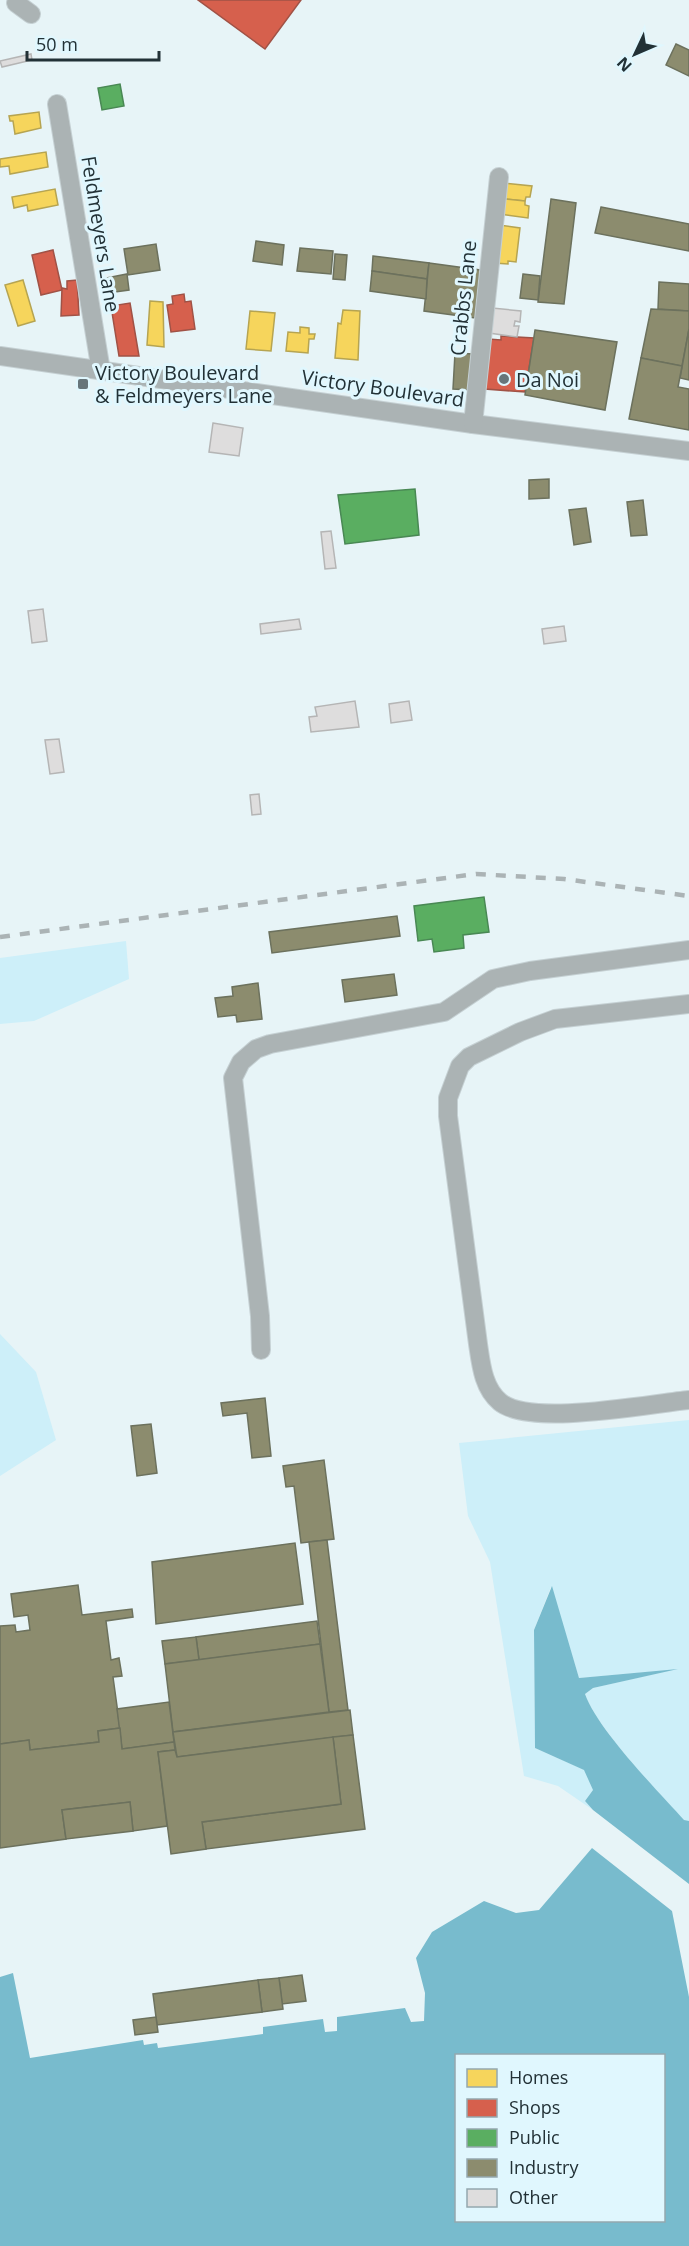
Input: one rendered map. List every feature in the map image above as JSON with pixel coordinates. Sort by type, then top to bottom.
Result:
[{"type":"street","name":"Feldmeyers Lane","points":[[57,104],[101,371]]},
{"type":"street","name":"Crabbs Lane","points":[[473,424],[499,177]]},
{"type":"street","name":"Victory Boulevard","points":[[0,356],[473,424],[689,451]]},
{"type":"street","points":[[261,1350],[260,1316],[235,1113],[233,1078],[242,1062],[256,1049],[270,1044],[444,1012],[493,979],[530,971],[689,950]]},
{"type":"street","points":[[689,1004],[555,1019],[520,1032],[468,1057],[460,1066],[448,1098],[448,1116],[478,1344],[483,1374],[492,1394],[510,1409],[522,1413],[551,1414],[689,1400]]},
{"type":"shaded area","points":[[126,941],[129,979],[34,1021],[0,1024],[0,958]]},
{"type":"shaded area","points":[[0,1334],[36,1372],[56,1440],[0,1476]]},
{"type":"shaded area","points":[[689,1420],[689,1821],[684,1821],[615,1742],[592,1709],[585,1694],[593,1688],[671,1670],[579,1678],[551,1587],[534,1630],[535,1748],[585,1770],[593,1790],[585,1801],[593,1810],[558,1786],[524,1776],[490,1562],[468,1516],[459,1443]]},
{"type":"water","points":[[552,1586],[579,1678],[678,1669],[593,1688],[585,1694],[602,1725],[615,1742],[684,1820],[689,1821],[689,1884],[593,1810],[585,1801],[593,1790],[584,1770],[535,1748],[534,1630]]},
{"type":"water","points":[[592,1848],[672,1911],[689,1997],[689,2246],[0,2246],[0,1977],[13,1973],[30,2058],[143,2040],[144,2045],[157,2043],[158,2048],[263,2034],[263,2027],[323,2019],[325,2032],[337,2031],[337,2017],[405,2008],[411,2022],[424,2021],[425,1993],[416,1958],[432,1932],[484,1901],[516,1913],[539,1910]]},
{"type":"building: Homes","points":[[39,112],[41,128],[15,134],[13,121],[10,121],[9,116]]},
{"type":"building: Homes","points":[[46,152],[48,167],[10,174],[9,166],[0,167],[0,159]]},
{"type":"building: Homes","points":[[504,183],[532,186],[530,197],[526,197],[525,201],[497,198]]},
{"type":"building: Homes","points":[[55,189],[58,205],[28,211],[27,205],[14,208],[12,197]]},
{"type":"building: Homes","points":[[497,198],[525,201],[525,205],[529,206],[528,218],[500,214]]},
{"type":"building: Homes","points":[[499,225],[520,228],[516,262],[494,263]]},
{"type":"building: Homes","points":[[23,280],[35,321],[18,326],[5,285]]},
{"type":"building: Homes","points":[[150,301],[163,302],[164,347],[147,345]]},
{"type":"building: Homes","points":[[343,310],[360,311],[358,360],[335,358],[338,323],[341,324]]},
{"type":"building: Homes","points":[[250,311],[275,313],[271,351],[246,349]]},
{"type":"building: Homes","points":[[300,327],[309,328],[309,334],[315,334],[314,339],[309,339],[308,353],[286,351],[288,332],[300,333]]},
{"type":"building: Shops","points":[[198,0],[301,0],[265,49]]},
{"type":"building: Shops","points":[[53,250],[62,290],[41,295],[32,255]]},
{"type":"building: Shops","points":[[77,280],[79,315],[61,316],[62,288],[67,289],[67,281]]},
{"type":"building: Shops","points":[[184,294],[185,302],[191,301],[195,329],[171,332],[167,305],[173,304],[172,296]]},
{"type":"building: Shops","points":[[130,303],[139,356],[119,356],[111,306]]},
{"type":"building: Shops","points":[[501,336],[534,338],[525,392],[485,389],[489,339],[501,340]]},
{"type":"building: Public","points":[[120,84],[124,106],[102,110],[98,88]]},
{"type":"building: Public","points":[[415,489],[419,535],[345,544],[338,495]]},
{"type":"building: Public","points":[[484,897],[489,932],[463,935],[464,948],[434,952],[432,939],[418,941],[414,906]]},
{"type":"building: Industry","points":[[676,44],[689,50],[689,76],[666,65]]},
{"type":"building: Industry","points":[[551,199],[576,203],[564,304],[538,302]]},
{"type":"building: Industry","points":[[601,207],[689,224],[689,251],[595,233]]},
{"type":"building: Industry","points":[[256,241],[284,245],[282,265],[253,261]]},
{"type":"building: Industry","points":[[156,244],[160,270],[128,275],[124,249]]},
{"type":"building: Industry","points":[[300,248],[333,251],[331,274],[297,271]]},
{"type":"building: Industry","points":[[335,254],[347,255],[345,280],[333,279]]},
{"type":"building: Industry","points":[[373,256],[429,263],[427,279],[372,271]]},
{"type":"building: Industry","points":[[429,263],[480,270],[475,318],[424,311]]},
{"type":"building: Industry","points":[[372,271],[427,279],[426,299],[370,291]]},
{"type":"building: Industry","points":[[127,274],[129,290],[108,293],[106,278]]},
{"type":"building: Industry","points":[[523,274],[540,276],[538,300],[520,298]]},
{"type":"building: Industry","points":[[659,282],[689,284],[689,311],[658,309]]},
{"type":"building: Industry","points":[[651,309],[689,311],[689,329],[682,366],[641,358]]},
{"type":"building: Industry","points":[[689,329],[689,380],[680,378]]},
{"type":"building: Industry","points":[[535,330],[617,342],[605,410],[525,395]]},
{"type":"building: Industry","points":[[455,353],[473,354],[470,390],[453,389]]},
{"type":"building: Industry","points":[[641,358],[682,366],[678,387],[689,389],[689,430],[629,419]]},
{"type":"building: Industry","points":[[549,479],[549,498],[529,499],[529,480]]},
{"type":"building: Industry","points":[[643,500],[647,535],[631,536],[627,502]]},
{"type":"building: Industry","points":[[586,508],[591,542],[574,545],[569,510]]},
{"type":"building: Industry","points":[[397,916],[400,936],[272,953],[269,932]]},
{"type":"building: Industry","points":[[394,974],[397,995],[345,1002],[342,980]]},
{"type":"building: Industry","points":[[258,983],[262,1019],[237,1022],[236,1015],[218,1017],[215,998],[233,996],[232,987]]},
{"type":"building: Industry","points":[[265,1398],[271,1456],[252,1458],[247,1413],[223,1416],[221,1403]]},
{"type":"building: Industry","points":[[151,1424],[157,1473],[137,1476],[131,1426]]},
{"type":"building: Industry","points":[[324,1460],[334,1539],[301,1543],[294,1486],[286,1487],[283,1466]]},
{"type":"building: Industry","points":[[327,1540],[348,1710],[329,1712],[309,1542]]},
{"type":"building: Industry","points":[[295,1543],[303,1604],[156,1624],[152,1562]]},
{"type":"building: Industry","points":[[78,1585],[82,1615],[132,1609],[133,1617],[106,1621],[111,1660],[119,1658],[122,1676],[113,1677],[120,1728],[98,1731],[99,1742],[30,1750],[29,1740],[0,1744],[0,1626],[15,1625],[16,1632],[30,1630],[28,1615],[14,1617],[11,1594]]},
{"type":"building: Industry","points":[[317,1621],[320,1644],[199,1660],[196,1637]]},
{"type":"building: Industry","points":[[196,1637],[199,1660],[165,1664],[162,1641]]},
{"type":"building: Industry","points":[[320,1644],[329,1712],[173,1732],[165,1664]]},
{"type":"building: Industry","points":[[169,1702],[174,1742],[122,1749],[117,1709]]},
{"type":"building: Industry","points":[[350,1710],[353,1735],[177,1757],[173,1732]]},
{"type":"building: Industry","points":[[120,1728],[122,1749],[174,1742],[175,1750],[158,1752],[167,1826],[133,1831],[130,1802],[62,1810],[66,1839],[0,1848],[0,1744],[29,1740],[30,1750],[99,1742],[98,1731]]},
{"type":"building: Industry","points":[[353,1735],[365,1829],[206,1849],[202,1822],[341,1804],[333,1737]]},
{"type":"building: Industry","points":[[333,1737],[341,1804],[202,1822],[206,1849],[171,1854],[158,1752],[175,1750],[177,1757]]},
{"type":"building: Industry","points":[[130,1802],[133,1831],[66,1839],[62,1810]]},
{"type":"building: Industry","points":[[302,1975],[306,2001],[282,2004],[279,1978]]},
{"type":"building: Industry","points":[[279,1978],[283,2009],[262,2012],[258,1980]]},
{"type":"building: Industry","points":[[258,1980],[262,2012],[157,2025],[153,1994]]},
{"type":"building: Industry","points":[[156,2017],[158,2032],[135,2035],[133,2020]]},
{"type":"building: Other","points":[[31,54],[32,60],[2,67],[0,61]]},
{"type":"building: Other","points":[[492,308],[521,311],[520,322],[515,321],[514,326],[519,326],[517,337],[489,333]]},
{"type":"building: Other","points":[[213,423],[243,428],[239,456],[209,452]]},
{"type":"building: Other","points":[[331,531],[336,568],[325,569],[321,532]]},
{"type":"building: Other","points":[[43,609],[47,641],[32,643],[28,611]]},
{"type":"building: Other","points":[[299,619],[301,629],[261,634],[260,624]]},
{"type":"building: Other","points":[[564,626],[566,641],[544,644],[542,629]]},
{"type":"building: Other","points":[[355,701],[359,727],[311,732],[309,717],[317,716],[315,707]]},
{"type":"building: Other","points":[[409,701],[412,720],[391,723],[389,704]]},
{"type":"building: Other","points":[[59,739],[64,772],[50,774],[45,740]]},
{"type":"building: Other","points":[[259,794],[261,814],[252,815],[250,795]]},
{"type":"railway","points":[[0,937],[476,874],[564,879],[689,896]]},
{"type":"place","name":"Da Noi","points":[[504,379]]},
{"type":"place","name":"Victory Boulevard & Feldmeyers Lane","points":[[83,384]]}]
